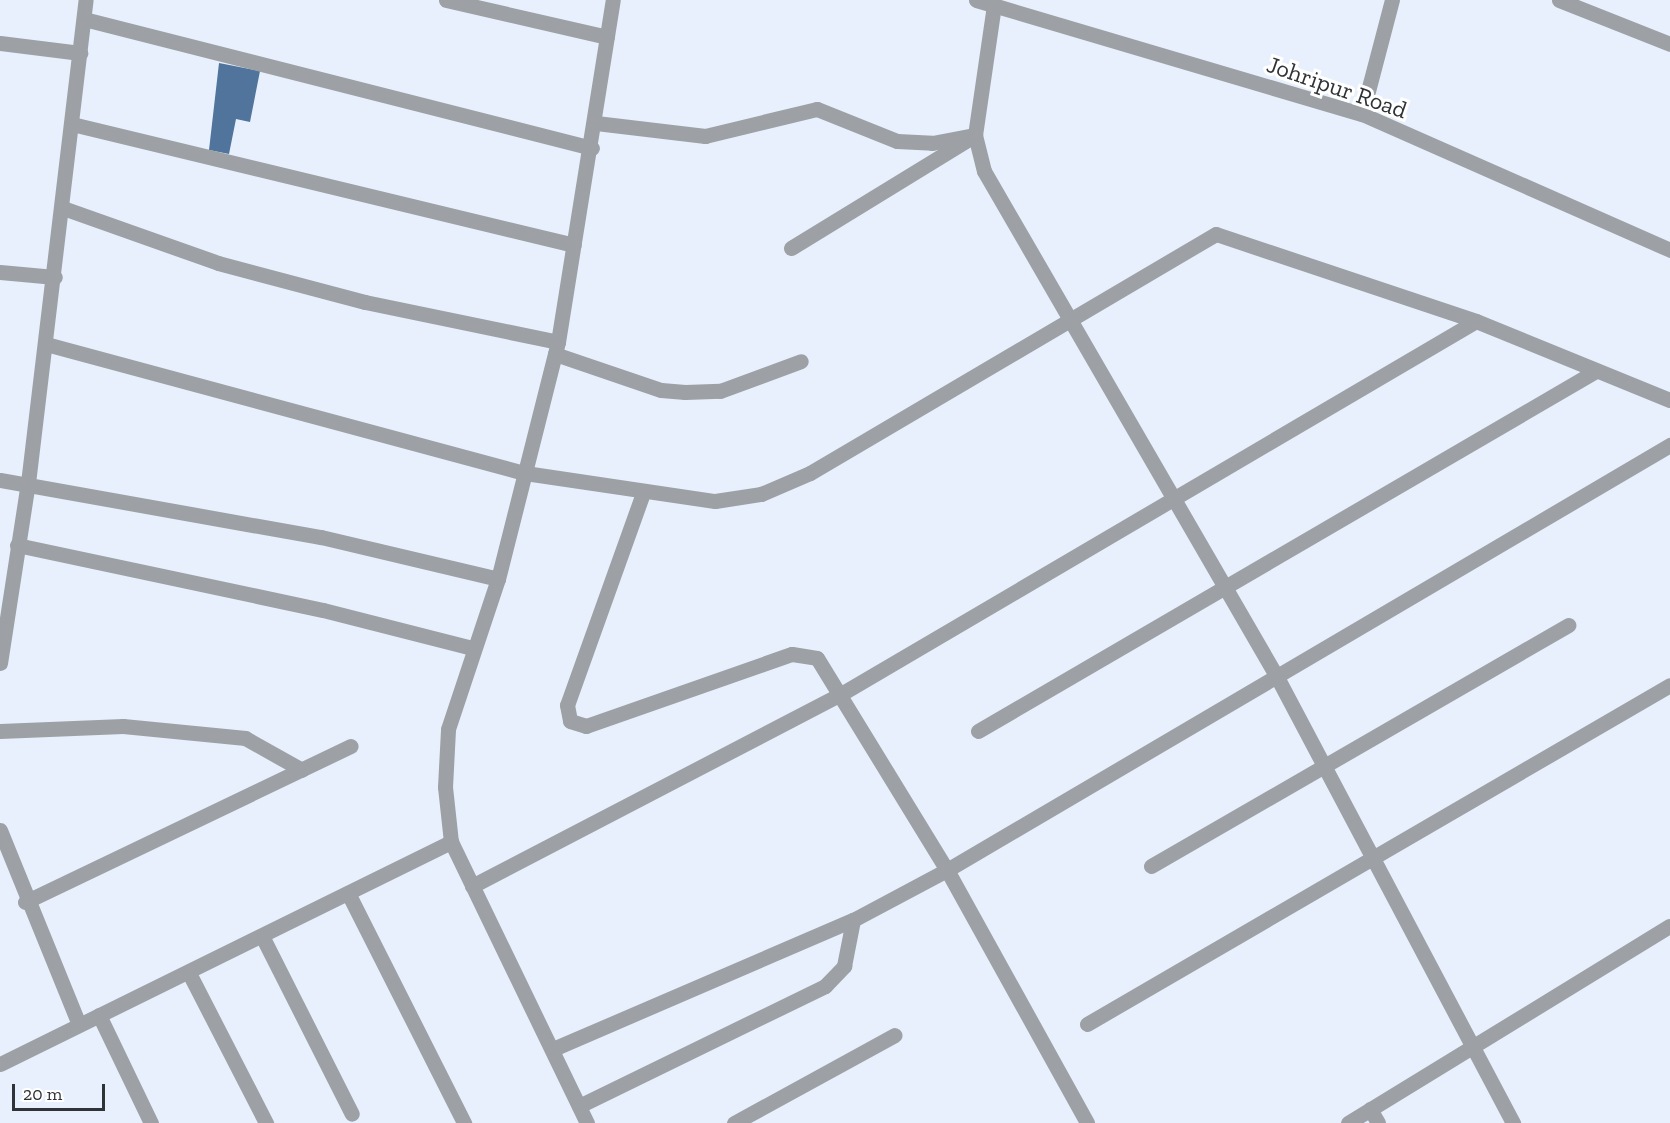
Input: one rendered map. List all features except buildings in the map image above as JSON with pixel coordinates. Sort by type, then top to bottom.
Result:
[{"type":"street","points":[[0,663],[5,595],[28,483],[55,277],[86,0]]},
{"type":"street","points":[[446,0],[607,37]]},
{"type":"street","points":[[587,1123],[451,842],[445,787],[448,729],[472,648],[498,579],[557,348],[592,148],[613,0]]},
{"type":"street","name":"Johripur Road","points":[[976,0],[1362,114],[1670,250]]},
{"type":"street","points":[[1362,114],[1392,0]]},
{"type":"street","points":[[1559,0],[1670,44]]},
{"type":"street","points":[[994,5],[975,135],[976,152],[994,191],[1071,320],[1170,499],[1277,676],[1513,1123]]},
{"type":"street","points":[[84,19],[592,148]]},
{"type":"street","points":[[0,43],[80,53]]},
{"type":"street","points":[[596,123],[705,136],[817,109],[897,141],[932,143],[975,135]]},
{"type":"street","points":[[72,124],[574,245]]},
{"type":"street","points":[[791,248],[975,135]]},
{"type":"street","points":[[63,208],[218,263],[365,303],[557,348],[661,390],[720,391],[801,361]]},
{"type":"street","points":[[46,344],[525,473],[643,493],[715,501],[761,494],[810,473],[1216,234],[1476,321],[1594,372],[1670,400]]},
{"type":"street","points":[[0,272],[55,277]]},
{"type":"street","points":[[472,886],[841,694],[1476,321]]},
{"type":"street","points":[[978,731],[1223,586],[1594,372]]},
{"type":"street","points":[[553,1049],[853,920],[946,870],[1670,445]]},
{"type":"street","points":[[0,480],[28,483],[321,537],[498,579]]},
{"type":"street","points":[[643,493],[567,705],[570,721],[586,726],[798,654],[817,658],[946,870],[1088,1123]]},
{"type":"street","points":[[17,545],[311,607],[472,648]]},
{"type":"street","points":[[1151,866],[1568,624]]},
{"type":"street","points":[[1087,1024],[1372,854],[1670,685]]},
{"type":"street","points":[[0,731],[123,726],[245,738],[302,770]]},
{"type":"street","points":[[25,902],[350,746]]},
{"type":"street","points":[[0,830],[25,902],[78,1025]]},
{"type":"street","points":[[0,1064],[189,973],[451,842]]},
{"type":"street","points":[[348,893],[464,1123]]},
{"type":"street","points":[[579,1106],[825,986],[844,966],[853,920]]},
{"type":"street","points":[[1348,1123],[1471,1046],[1668,931]]},
{"type":"street","points":[[262,936],[352,1114]]},
{"type":"street","points":[[189,973],[266,1123]]},
{"type":"street","points":[[99,1016],[151,1123]]},
{"type":"street","points":[[734,1123],[895,1035]]},
{"type":"street","points":[[1370,1109],[1378,1123]]}]
